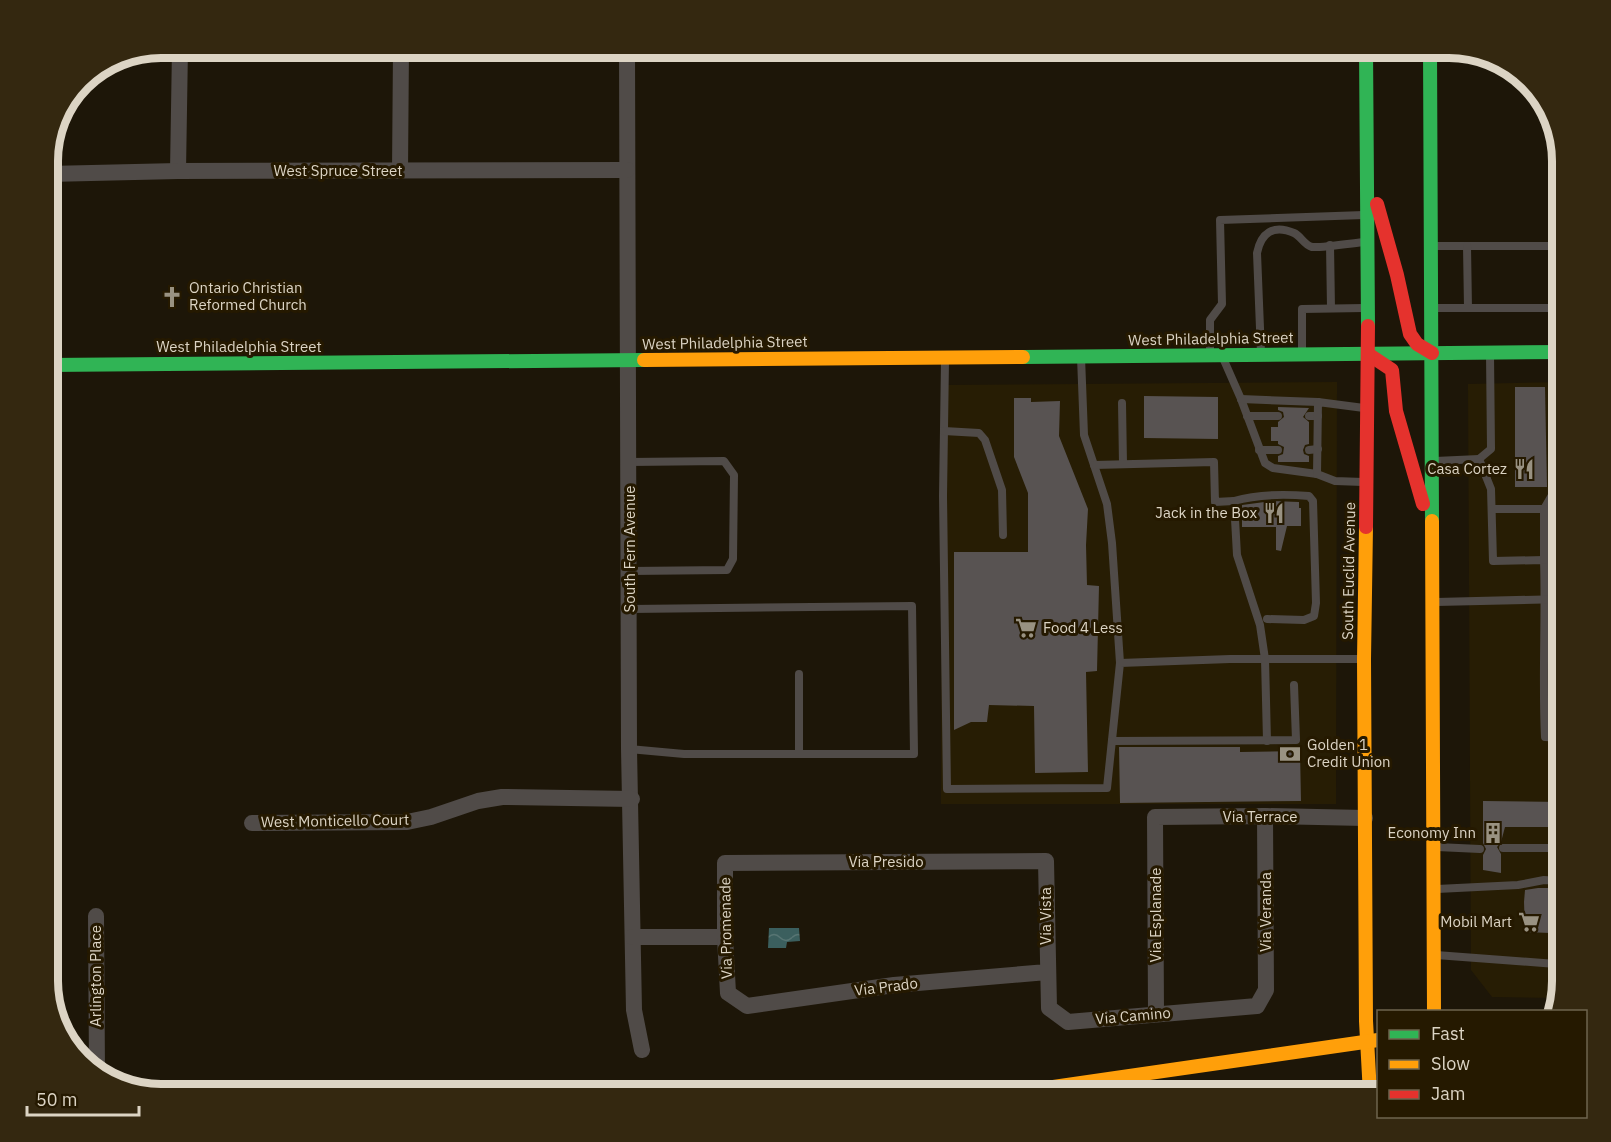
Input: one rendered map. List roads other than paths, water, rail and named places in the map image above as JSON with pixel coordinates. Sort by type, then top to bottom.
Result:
[{"type":"main road","name":"South Euclid Avenue","points":[[1366,58],[1368,354],[1364,659],[1366,1021],[1373,1040],[1371,1084]]},
{"type":"main road","points":[[1430,58],[1434,1010]]},
{"type":"main road","points":[[1366,115],[1376,200],[1397,275],[1407,328],[1417,344],[1432,353]]},
{"type":"main road","name":"West Philadelphia Street","points":[[59,365],[1552,352]]},
{"type":"main road","points":[[1368,354],[1388,366],[1393,375],[1396,411],[1424,508],[1432,559]]},
{"type":"main road","points":[[1072,1084],[1373,1040]]},
{"type":"street","points":[[178,171],[180,58]]},
{"type":"street","points":[[400,171],[401,58]]},
{"type":"street","name":"South Fern Avenue","points":[[627,58],[629,749],[632,799],[634,1010],[642,1050]]},
{"type":"street","name":"West Spruce Street","points":[[59,174],[178,171],[627,170]]},
{"type":"street","name":"West Monticello Court","points":[[252,823],[407,822],[431,817],[478,801],[502,797],[632,799]]},
{"type":"street","name":"Via Terrace","points":[[1155,818],[1265,816],[1365,818]]},
{"type":"street","name":"Via Veranda","points":[[1257,1005],[1266,990],[1265,816]]},
{"type":"street","name":"Via Esplanade","points":[[1155,818],[1156,1013]]},
{"type":"street","name":"Via Presido","points":[[725,863],[1046,861]]},
{"type":"street","name":"Via Vista","points":[[1046,861],[1047,972]]},
{"type":"street","name":"Via Promenade","points":[[725,863],[728,993]]},
{"type":"street","name":"Arlington Place","points":[[96,916],[97,1060]]},
{"type":"street","points":[[633,937],[725,937]]},
{"type":"street","name":"Via Camino","points":[[1047,972],[1048,1008],[1068,1022],[1257,1005]]},
{"type":"street","name":"Via Prado","points":[[728,993],[747,1005],[894,985],[1047,972]]},
{"type":"lane","points":[[1366,482],[1335,481],[1317,474],[1273,468],[1264,463],[1241,399],[1216,355],[1210,320],[1222,304],[1220,220],[1367,215]]},
{"type":"lane","points":[[1261,355],[1257,253],[1259,241],[1266,232],[1279,230],[1293,232],[1303,242],[1313,247],[1367,242]]},
{"type":"lane","points":[[1330,245],[1331,308]]},
{"type":"lane","points":[[1431,246],[1552,246],[1552,308],[1431,308]]},
{"type":"lane","points":[[1467,246],[1468,308]]},
{"type":"lane","points":[[1302,354],[1302,309],[1368,308]]},
{"type":"lane","points":[[1432,462],[1479,459],[1491,449],[1490,353]]},
{"type":"lane","points":[[945,358],[947,789],[1107,788],[1120,663],[1112,543],[1107,504],[1084,435],[1081,356]]},
{"type":"lane","points":[[1241,399],[1318,402],[1367,408]]},
{"type":"lane","points":[[1317,474],[1313,449],[1318,402]]},
{"type":"lane","points":[[1122,404],[1123,464]]},
{"type":"lane","points":[[1247,416],[1278,416]]},
{"type":"lane","points":[[1309,416],[1318,416]]},
{"type":"lane","points":[[944,431],[979,433],[985,440],[1002,490],[1003,535]]},
{"type":"lane","points":[[1258,450],[1278,450]]},
{"type":"lane","points":[[1479,459],[1491,489],[1493,561],[1544,560]]},
{"type":"lane","points":[[629,462],[724,460],[734,475],[733,559],[727,570],[630,571]]},
{"type":"lane","points":[[1094,465],[1214,462],[1215,502],[1234,501],[1250,496],[1309,496],[1313,501],[1314,616],[1304,620],[1267,618]]},
{"type":"lane","points":[[1552,495],[1544,509],[1543,686],[1545,737],[1552,737]]},
{"type":"lane","points":[[1234,501],[1237,555],[1260,626],[1265,659],[1267,741]]},
{"type":"lane","points":[[1492,509],[1544,509]]},
{"type":"lane","points":[[1432,602],[1552,599]]},
{"type":"lane","points":[[629,749],[684,754],[914,754],[912,606],[630,609]]},
{"type":"lane","points":[[1120,663],[1364,659]]},
{"type":"lane","points":[[799,674],[799,753]]},
{"type":"lane","points":[[1112,741],[1296,740],[1294,685]]},
{"type":"lane","points":[[1433,847],[1480,849]]},
{"type":"lane","points":[[1503,849],[1552,848]]},
{"type":"lane","points":[[1434,889],[1518,885],[1552,881]]},
{"type":"lane","points":[[1434,955],[1552,964]]},
{"type":"water","points":[[769,928],[799,928],[800,941],[787,942],[786,948],[768,948]]},
{"type":"place","name":"Ontario Christian Reformed Church","points":[[172,297]]},
{"type":"place","name":"Casa Cortez","points":[[1524,469]]},
{"type":"place","name":"Jack in the Box","points":[[1274,513]]},
{"type":"place","name":"Food 4 Less","points":[[1026,628]]},
{"type":"place","name":"Golden 1 Credit Union","points":[[1290,754]]},
{"type":"place","name":"Economy Inn","points":[[1493,833]]},
{"type":"place","name":"Mobil Mart","points":[[1529,922]]}]
